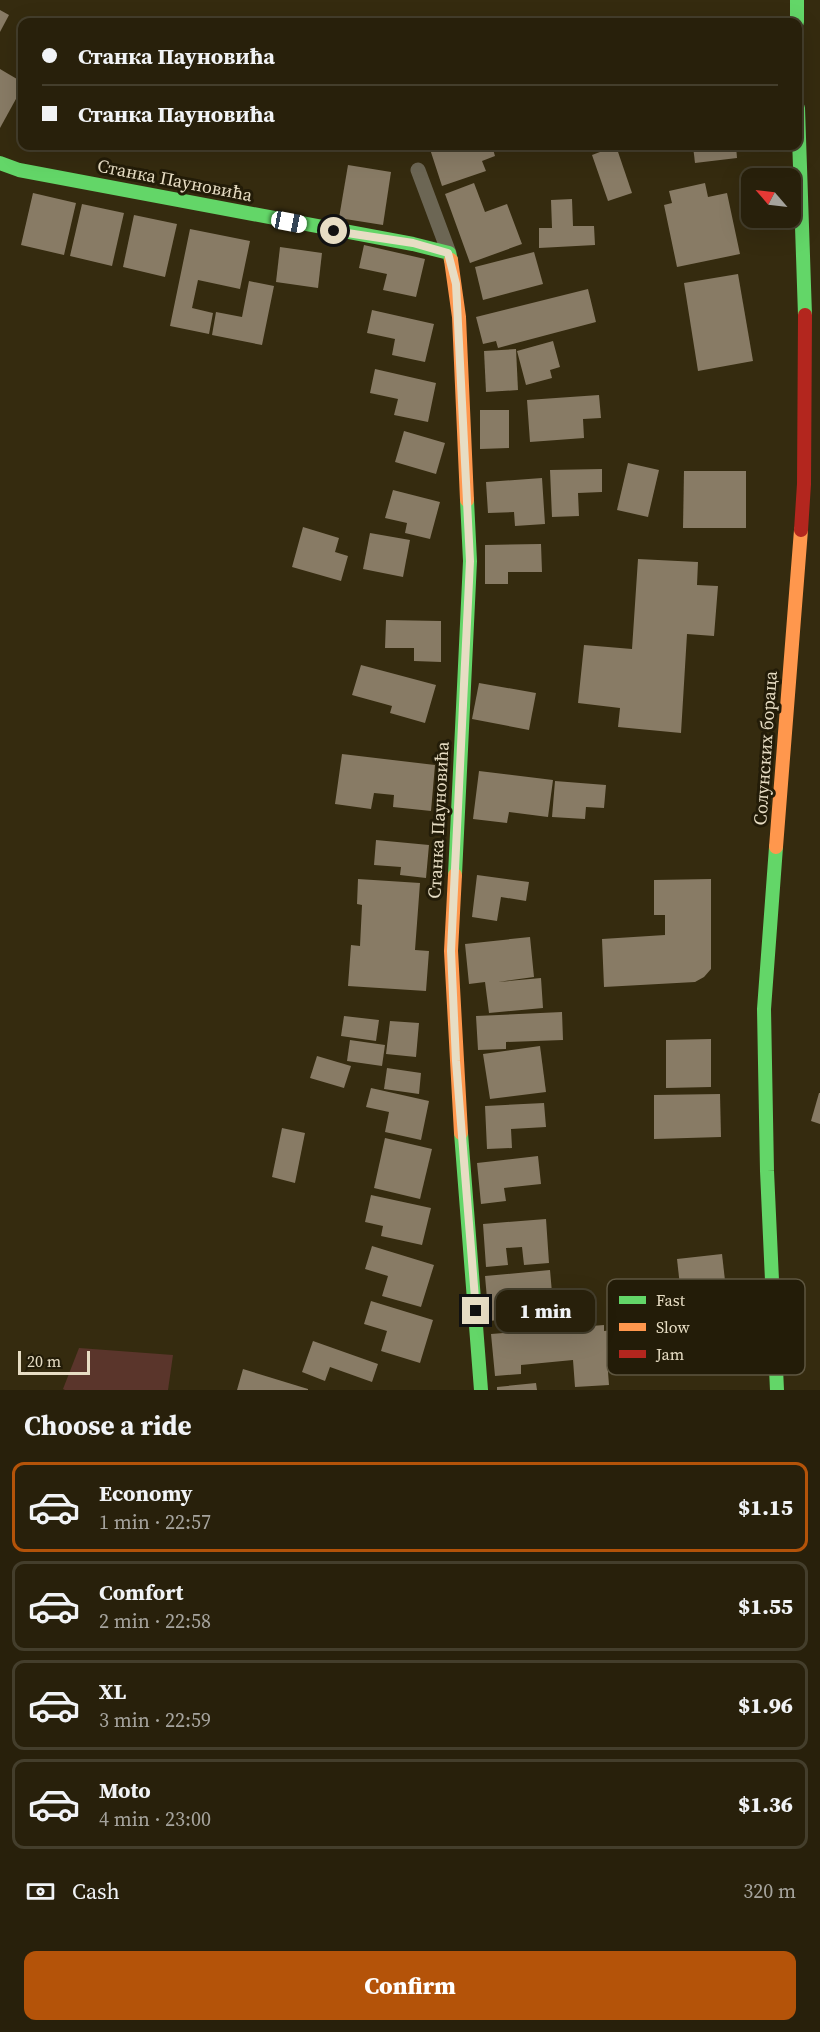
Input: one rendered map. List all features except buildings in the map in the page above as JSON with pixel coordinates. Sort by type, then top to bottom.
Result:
[{"type":"street","points":[[797,0],[797,18]]},
{"type":"street","name":"Солунских бораца","points":[[772,1279],[764,1009],[804,484],[805,266],[800,150]]},
{"type":"street","name":"Станка Пауновића","points":[[0,164],[19,170],[413,243],[448,253],[456,284],[459,316],[470,561],[451,951],[456,1061],[482,1390]]},
{"type":"street","name":"Солунских бораца","points":[[776,1375],[777,1390]]},
{"type":"lane","name":"Станка Пауновића","points":[[418,170],[448,253]]},
{"type":"shaded area","points":[[79,1348],[173,1355],[168,1390],[65,1390],[63,1389]]},
{"type":"traffic: fast","points":[[797,0],[797,18]]},
{"type":"traffic: fast","points":[[799,150],[805,315]]},
{"type":"traffic: fast","points":[[0,163],[19,170],[413,244],[449,253],[451,260]]},
{"type":"traffic: fast","points":[[455,875],[470,561],[467,500]]},
{"type":"traffic: fast","points":[[772,1279],[764,1009],[776,847]]},
{"type":"traffic: fast","points":[[461,1133],[481,1390]]},
{"type":"traffic: fast","points":[[776,1375],[777,1390]]},
{"type":"traffic: slow","points":[[451,260],[459,317],[467,500]]},
{"type":"traffic: slow","points":[[776,847],[801,530]]},
{"type":"traffic: slow","points":[[455,875],[451,951],[461,1133]]},
{"type":"traffic: jam","points":[[801,530],[804,484],[805,315]]},
{"type":"route","points":[[334,231],[413,243],[448,253],[456,284],[470,561],[451,951],[456,1061],[476,1311]]}]
